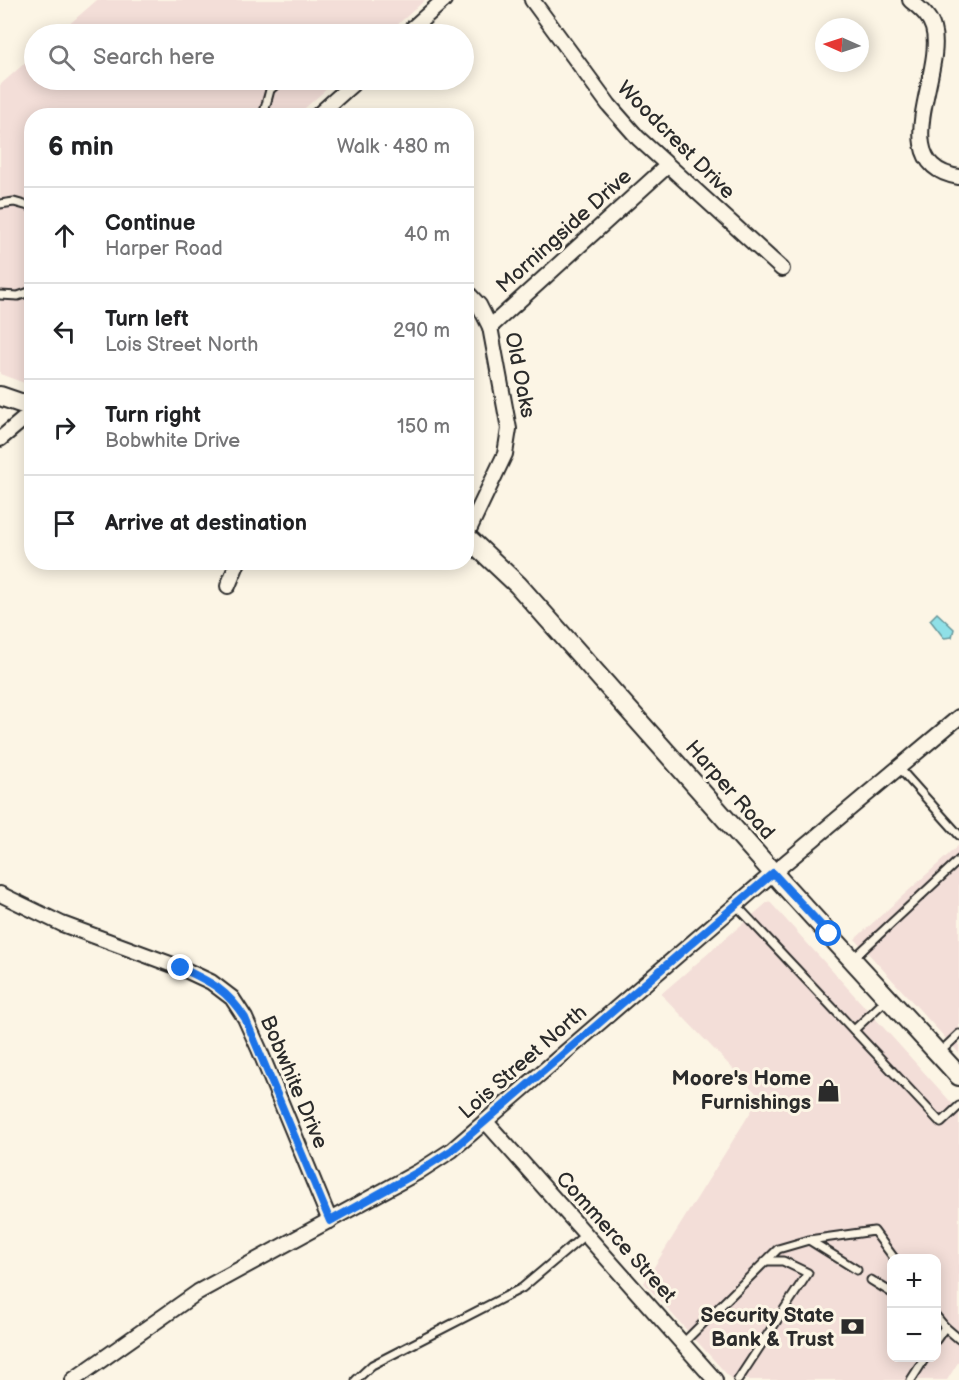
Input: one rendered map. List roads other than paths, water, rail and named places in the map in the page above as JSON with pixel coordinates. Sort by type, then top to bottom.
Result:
[{"type":"main road","points":[[0,396],[24,406]]},
{"type":"main road","name":"Harper Road","points":[[474,544],[518,585],[773,873],[959,1076]]},
{"type":"street","points":[[417,24],[444,0]]},
{"type":"street","name":"Woodcrest Drive","points":[[532,0],[609,105],[667,166],[782,269]]},
{"type":"street","points":[[910,0],[928,17],[935,37],[930,80],[920,126],[922,147],[933,165],[946,175],[959,177]]},
{"type":"street","points":[[326,108],[346,90]]},
{"type":"street","name":"Morningside Drive","points":[[490,327],[667,166]]},
{"type":"street","name":"Old Oaks","points":[[474,300],[490,327],[507,412],[509,441],[474,518]]},
{"type":"street","points":[[0,439],[24,416]]},
{"type":"street","points":[[228,586],[235,570]]},
{"type":"street","name":"Lois Street North","points":[[73,1380],[198,1292],[437,1161],[486,1122],[773,873],[900,769],[959,717]]},
{"type":"street","name":"Bobwhite Drive","points":[[0,894],[62,924],[181,968],[211,982],[232,998],[245,1018],[259,1049],[330,1221]]},
{"type":"street","name":"Commerce Street","points":[[486,1122],[715,1380]]},
{"type":"lane","points":[[265,108],[270,90]]},
{"type":"lane","points":[[0,204],[14,202],[24,205]]},
{"type":"lane","points":[[0,295],[18,296],[24,294]]},
{"type":"lane","points":[[900,769],[959,835]]},
{"type":"lane","points":[[852,959],[959,860]]},
{"type":"lane","points":[[737,906],[941,1123],[959,1106]]},
{"type":"lane","points":[[854,1030],[888,999]]},
{"type":"lane","points":[[939,1053],[959,1034]]},
{"type":"lane","points":[[683,1343],[778,1249],[809,1240],[874,1231],[891,1254]]},
{"type":"lane","points":[[356,1380],[372,1365],[522,1288],[585,1234]]},
{"type":"lane","points":[[809,1240],[856,1270]]},
{"type":"lane","points":[[738,1380],[808,1273],[783,1261],[766,1262]]},
{"type":"lane","points":[[871,1280],[887,1290]]},
{"type":"lane","points":[[941,1322],[959,1339]]},
{"type":"lane","points":[[941,1325],[945,1327]]},
{"type":"lane","points":[[941,1333],[945,1327]]},
{"type":"lane","points":[[911,1380],[922,1362]]},
{"type":"water","points":[[937,613],[954,629],[952,637],[944,638],[930,620]]},
{"type":"place","name":"Moore's Home Furnishings","points":[[829,1090]]},
{"type":"place","name":"Security State Bank & Trust","points":[[852,1327]]}]
